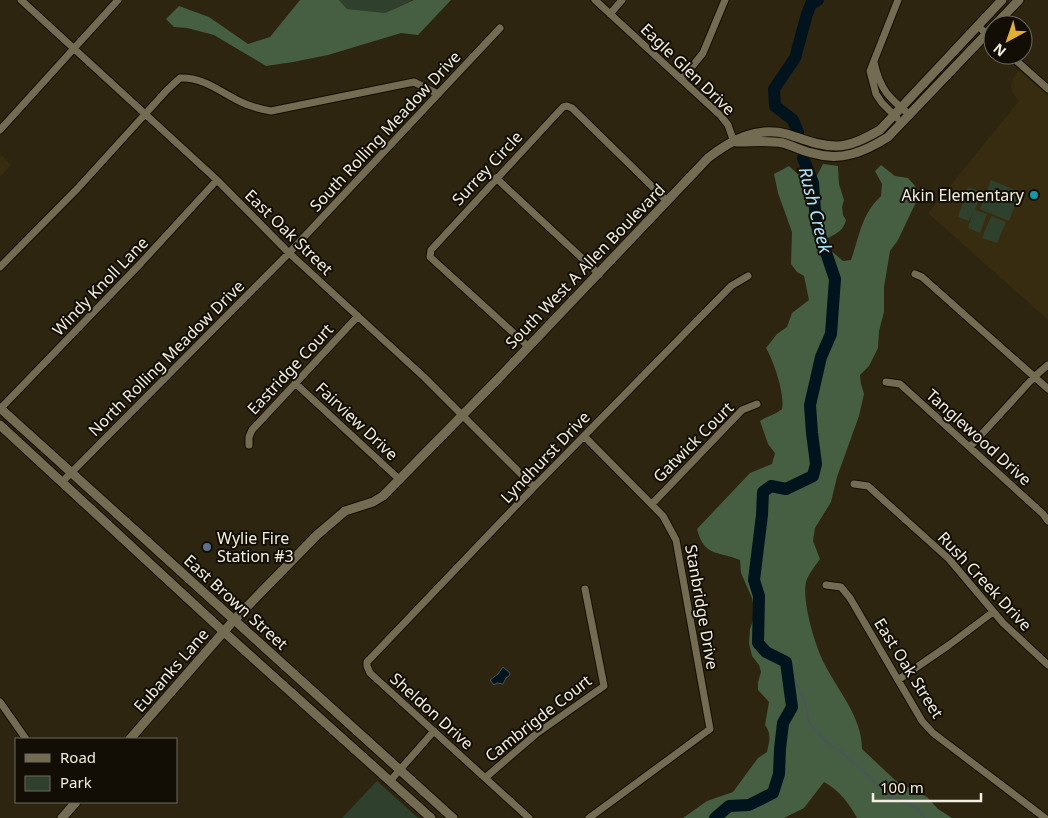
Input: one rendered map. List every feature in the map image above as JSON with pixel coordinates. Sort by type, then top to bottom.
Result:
[{"type":"street","name":"East Oak Street","points":[[21,0],[217,180],[289,253],[424,377],[534,487]]},
{"type":"street","points":[[0,130],[118,0]]},
{"type":"street","name":"Eagle Glen Drive","points":[[595,0],[721,116],[728,125],[734,142]]},
{"type":"street","points":[[610,14],[622,0]]},
{"type":"street","points":[[682,80],[703,52],[725,0]]},
{"type":"street","points":[[898,0],[870,71],[876,94],[894,116],[903,122]]},
{"type":"street","name":"South West A Allen Boulevard","points":[[400,480],[708,158],[722,148],[752,133],[773,132],[786,134],[812,143],[837,146],[866,138],[880,130],[902,108],[1002,0]]},
{"type":"street","points":[[1006,15],[1018,0]]},
{"type":"street","points":[[978,26],[983,28]]},
{"type":"street","name":"South Rolling Meadow Drive","points":[[289,253],[500,28]]},
{"type":"street","points":[[734,142],[784,144],[828,157],[856,154],[888,137],[983,41]]},
{"type":"street","points":[[874,62],[883,90],[910,115]]},
{"type":"street","points":[[1021,65],[1048,89]]},
{"type":"street","points":[[0,267],[78,188],[180,78],[192,78],[208,84],[240,102],[255,108],[271,111],[414,82],[438,94]]},
{"type":"street","name":"Surrey Circle","points":[[529,346],[430,257],[431,250],[436,244],[563,107],[572,108],[667,201]]},
{"type":"street","points":[[496,178],[599,274]]},
{"type":"street","name":"Windy Knoll Lane","points":[[0,409],[141,263],[217,180]]},
{"type":"street","name":"North Rolling Meadow Drive","points":[[62,482],[289,253]]},
{"type":"street","points":[[915,274],[922,277],[1048,389]]},
{"type":"street","name":"Lyndhurst Drive","points":[[367,662],[534,487],[732,286],[748,276]]},
{"type":"street","name":"Eastridge Court","points":[[249,445],[249,437],[252,430],[358,316]]},
{"type":"street","points":[[970,447],[1034,377],[1048,365]]},
{"type":"street","name":"Tanglewood Drive","points":[[886,382],[900,384],[1043,514],[1048,521]]},
{"type":"street","name":"Fairview Drive","points":[[295,383],[400,480]]},
{"type":"street","name":"Gatwick Court","points":[[652,504],[742,410],[757,404]]},
{"type":"street","name":"East Brown Street","points":[[0,409],[453,818]]},
{"type":"street","name":"East Brown Street","points":[[0,425],[224,632],[431,818]]},
{"type":"street","name":"Stanbridge Drive","points":[[584,436],[663,516],[676,540],[710,728],[589,818]]},
{"type":"street","name":"Eubanks Lane","points":[[131,738],[234,620],[332,521],[345,511],[373,502],[383,496],[400,480]]},
{"type":"street","name":"Rush Creek Drive","points":[[854,484],[868,486],[949,559],[993,612],[1020,640],[1047,663]]},
{"type":"street","name":"East Oak Street","points":[[826,585],[841,587],[850,598],[922,721],[933,733],[1045,818]]},
{"type":"street","name":"Cambrigde Court","points":[[485,778],[536,734],[604,686],[585,589]]},
{"type":"street","points":[[898,680],[950,645],[993,612]]},
{"type":"street","name":"Sheldon Drive","points":[[367,662],[370,673],[529,818]]},
{"type":"street","points":[[0,702],[25,738]]},
{"type":"street","points":[[390,781],[434,731]]},
{"type":"street","points":[[62,818],[72,803]]},
{"type":"shaded area","points":[[1019,70],[1048,96],[1048,320],[928,213],[1019,101],[1012,92],[1011,85],[1013,78]]},
{"type":"shaded area","points":[[0,154],[11,165],[0,177]]},
{"type":"green space","points":[[300,0],[339,0],[347,9],[385,13],[414,0],[451,0],[418,35],[401,33],[328,55],[266,66],[214,35],[187,28],[174,27],[166,19],[179,6],[209,17],[248,44],[270,37]]},
{"type":"green space","points":[[339,0],[413,0],[385,13],[347,9]]},
{"type":"green space","points":[[823,164],[838,166],[839,184],[844,200],[842,207],[843,215],[846,220],[837,233],[828,238],[829,249],[843,261],[851,260],[865,218],[874,203],[881,196],[882,184],[875,171],[881,165],[895,176],[908,178],[916,187],[918,198],[898,240],[890,251],[884,287],[884,312],[879,331],[878,348],[869,366],[860,375],[864,394],[859,416],[837,477],[831,502],[815,528],[813,541],[820,559],[807,579],[805,597],[807,609],[820,655],[854,715],[861,737],[862,749],[896,781],[927,797],[938,809],[952,818],[857,818],[843,797],[824,782],[804,808],[784,818],[683,818],[707,801],[733,792],[758,758],[767,752],[769,735],[765,725],[769,702],[758,690],[761,672],[759,665],[752,656],[749,643],[750,629],[755,614],[752,598],[741,573],[740,560],[708,549],[700,538],[697,529],[750,473],[772,464],[775,453],[768,444],[760,421],[777,413],[782,409],[783,403],[778,378],[766,348],[777,334],[787,327],[792,313],[809,300],[804,276],[797,272],[791,264],[792,232],[778,193],[774,174],[789,166],[800,176],[805,186],[813,183]]},
{"type":"green space","points":[[991,180],[1020,192],[1009,221],[980,209]]},
{"type":"green space","points":[[968,187],[982,192],[975,210],[987,214],[980,233],[968,228],[973,212],[969,221],[958,217]]},
{"type":"green space","points":[[991,216],[1006,222],[997,243],[982,238]]},
{"type":"green space","points":[[377,781],[418,818],[342,818]]},
{"type":"water","points":[[503,667],[510,673],[509,676],[503,684],[497,683],[494,685],[490,680]]},
{"type":"waterway","name":"Rush Creek","points":[[798,132],[793,120],[775,106],[774,89],[795,58],[807,14],[811,4],[818,0]]},
{"type":"waterway","name":"Rush Creek","points":[[715,818],[729,806],[749,805],[773,793],[779,774],[783,723],[792,707],[786,662],[766,652],[758,643],[759,596],[754,580],[763,492],[771,486],[786,489],[813,476],[816,464],[810,405],[821,357],[831,334],[835,279],[816,223],[813,183],[803,158]]},
{"type":"waterway","points":[[786,662],[804,699],[809,722],[825,741],[843,753],[891,797],[917,808],[925,818]]},
{"type":"place","name":"Akin Elementary","points":[[1034,195]]},
{"type":"place","name":"Wylie Fire Station #3","points":[[207,547]]}]
